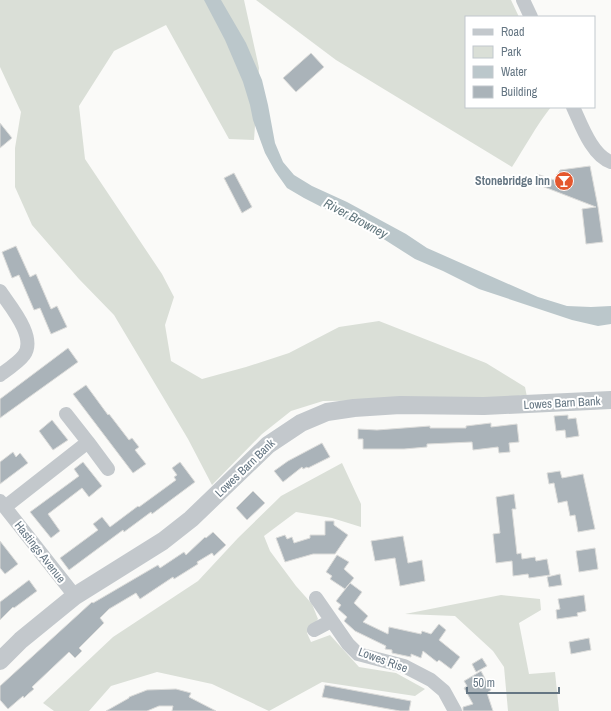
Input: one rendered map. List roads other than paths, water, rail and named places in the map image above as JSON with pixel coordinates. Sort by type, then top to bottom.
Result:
[{"type":"street","points":[[523,0],[531,16]]},
{"type":"street","points":[[573,108],[588,139],[601,157],[611,162]]},
{"type":"street","points":[[0,291],[21,322],[28,344],[24,355],[0,375]]},
{"type":"street","name":"Lowes Barn Bank","points":[[0,661],[21,640],[75,596],[163,541],[191,519],[268,444],[300,423],[327,412],[354,408],[400,405],[484,406],[611,400]]},
{"type":"street","points":[[66,414],[108,469]]},
{"type":"street","name":"Hastings Avenue","points":[[75,596],[3,504],[88,442]]},
{"type":"street","name":"Lowes Rise","points":[[316,598],[348,644],[358,654],[404,666],[431,680],[444,690],[455,711]]},
{"type":"street","points":[[314,630],[331,621]]},
{"type":"water","name":"River Browney","points":[[204,0],[221,0],[246,43],[262,80],[275,143],[283,162],[294,175],[312,186],[347,202],[406,234],[427,248],[538,297],[567,306],[611,306],[611,324],[598,326],[572,320],[479,289],[415,259],[382,238],[287,188],[265,153],[253,120],[243,82],[225,40]]},
{"type":"place","name":"Stonebridge Inn","points":[[564,181]]}]
